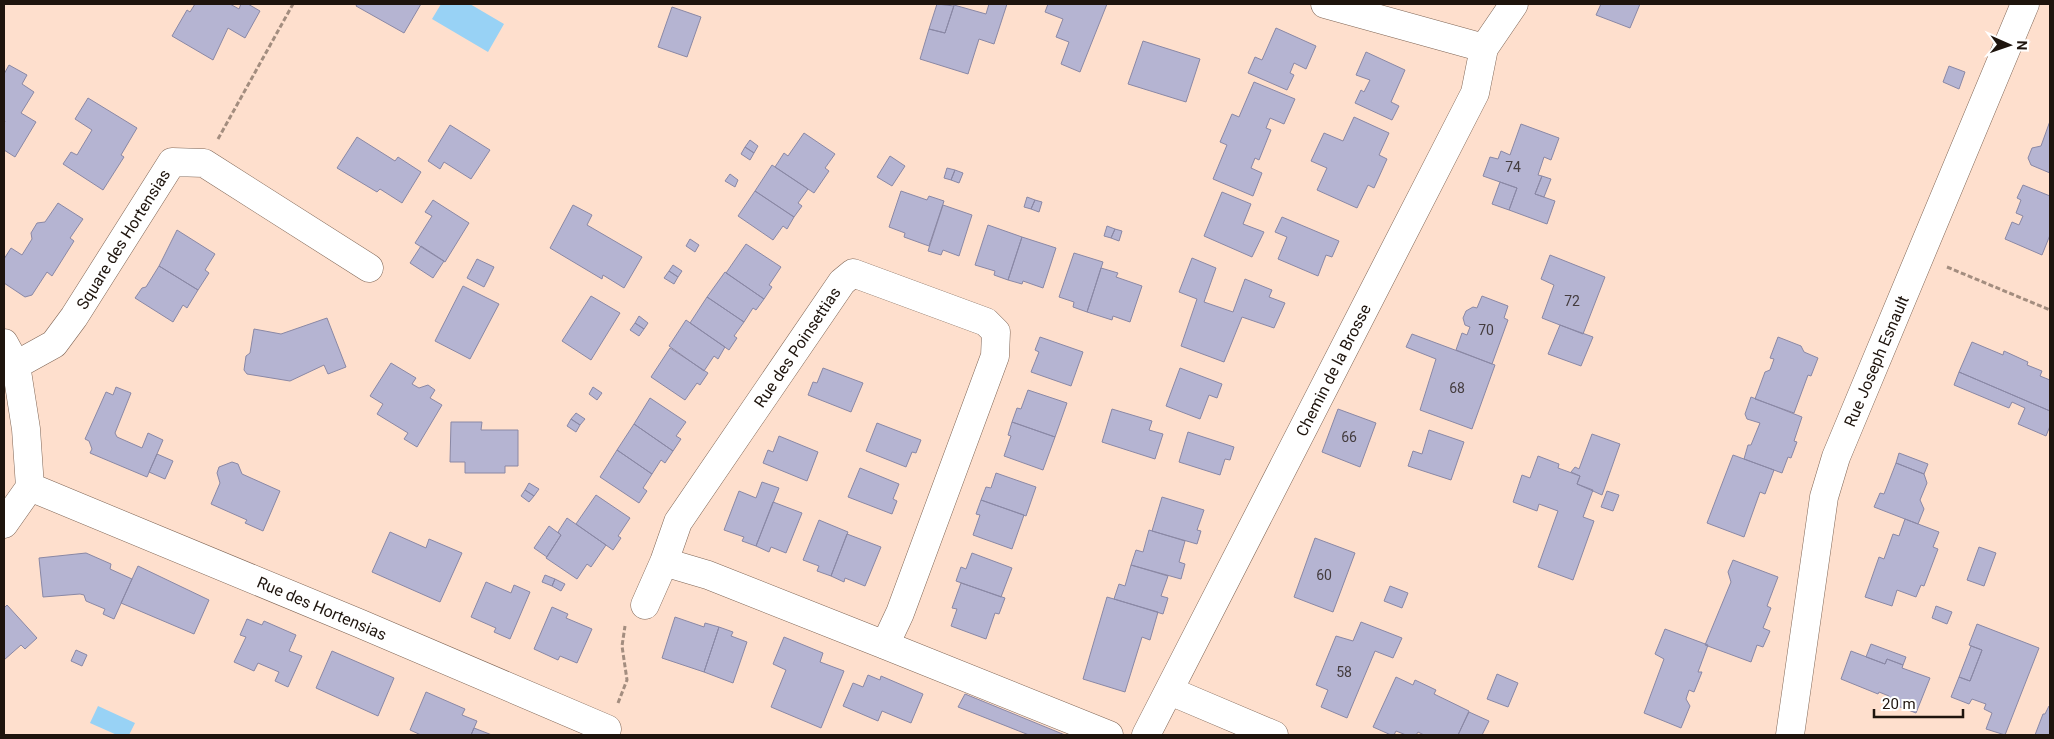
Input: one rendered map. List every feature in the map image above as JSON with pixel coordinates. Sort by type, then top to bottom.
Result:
[{"type":"street","points":[[1324,4],[1484,48]]},
{"type":"street","name":"Chemin de la Brosse","points":[[1146,735],[1475,94],[1484,48],[1514,4]]},
{"type":"street","name":"Rue Joseph Esnault","points":[[1790,735],[1824,497],[1836,457],[2025,4]]},
{"type":"street","name":"Square des Hortensias","points":[[10,354],[54,344],[74,317],[172,162],[204,164],[370,268]]},
{"type":"street","name":"Rue des Poinsettias","points":[[645,606],[664,562],[678,522],[842,282],[854,272],[986,322],[996,332],[995,356],[900,613],[885,645]]},
{"type":"street","points":[[4,524],[30,487],[26,429],[10,354]]},
{"type":"street","name":"Rue des Hortensias","points":[[30,487],[271,586],[606,732]]},
{"type":"street","points":[[664,562],[708,575],[1110,735]]},
{"type":"street","points":[[1170,691],[1274,735]]},
{"type":"path","points":[[204,164],[293,4]]},
{"type":"path","points":[[1920,256],[2050,310]]},
{"type":"path","points":[[606,732],[627,680],[622,646],[627,617],[645,606]]},
{"type":"water","points":[[441,4],[470,4],[504,24],[488,52],[432,19]]},
{"type":"water","points":[[98,706],[135,723],[129,735],[117,735],[90,723]]},
{"type":"building","points":[[195,4],[230,4],[239,9],[241,4],[248,4],[260,11],[245,38],[228,28],[213,60],[172,36],[187,10],[190,12]]},
{"type":"building","points":[[357,4],[421,4],[404,33],[356,6]]},
{"type":"building","points":[[937,4],[954,6],[945,33],[929,29]]},
{"type":"building","points":[[989,4],[1007,4],[994,44],[979,39],[968,74],[920,59],[929,29],[945,33],[954,5],[986,14]]},
{"type":"building","points":[[1048,4],[1107,4],[1080,72],[1061,64],[1069,42],[1056,37],[1063,19],[1045,12]]},
{"type":"building","points":[[1601,4],[1640,4],[1630,28],[1596,15]]},
{"type":"building","points":[[672,7],[701,17],[687,57],[658,47]]},
{"type":"building","points":[[1276,28],[1316,46],[1306,69],[1294,63],[1290,73],[1294,75],[1287,90],[1248,73],[1255,57],[1262,60]]},
{"type":"building","points":[[1143,41],[1200,59],[1186,102],[1128,84]]},
{"type":"building","points":[[1366,52],[1405,70],[1391,102],[1399,106],[1392,120],[1355,103],[1361,90],[1364,92],[1370,80],[1356,75]]},
{"type":"building","points":[[9,65],[27,75],[22,84],[34,92],[21,113],[36,122],[15,157],[4,150],[4,74]]},
{"type":"building","points":[[1949,66],[1965,72],[1959,89],[1943,82]]},
{"type":"building","points":[[1254,82],[1295,99],[1284,124],[1270,118],[1266,128],[1271,130],[1259,160],[1255,158],[1251,168],[1262,173],[1253,196],[1213,179],[1227,145],[1220,142],[1232,114],[1239,117]]},
{"type":"building","points":[[88,98],[137,128],[121,155],[124,157],[103,190],[63,164],[71,152],[77,155],[92,130],[75,119]]},
{"type":"building","points":[[1354,117],[1389,133],[1379,155],[1387,159],[1374,188],[1368,185],[1357,208],[1317,190],[1327,168],[1311,161],[1324,133],[1343,141]]},
{"type":"building","points":[[2050,121],[2050,173],[2031,165],[2028,158],[2032,148],[2041,146]]},
{"type":"building","points":[[1521,124],[1559,138],[1551,160],[1544,157],[1538,175],[1542,176],[1535,194],[1555,201],[1547,224],[1509,210],[1517,188],[1483,176],[1490,157],[1498,159],[1501,151],[1510,155]]},
{"type":"building","points":[[450,125],[490,150],[471,179],[444,162],[440,169],[428,161]]},
{"type":"building","points":[[804,133],[835,154],[825,168],[829,171],[814,193],[775,167],[784,153],[788,156]]},
{"type":"building","points":[[357,137],[395,161],[398,157],[421,172],[402,203],[380,189],[377,192],[337,168]]},
{"type":"building","points":[[750,140],[758,146],[754,153],[745,147]]},
{"type":"building","points":[[745,147],[754,153],[750,160],[741,154]]},
{"type":"building","points":[[890,156],[905,166],[892,186],[877,177]]},
{"type":"building","points":[[772,165],[808,189],[798,203],[802,206],[794,217],[755,191]]},
{"type":"building","points":[[947,168],[955,170],[951,180],[944,178]]},
{"type":"building","points":[[955,170],[963,173],[959,183],[951,180]]},
{"type":"building","points":[[730,174],[738,180],[735,187],[725,181]]},
{"type":"building","points":[[1542,176],[1551,179],[1544,197],[1535,194]]},
{"type":"building","points":[[1500,182],[1517,188],[1509,210],[1492,204]]},
{"type":"building","points":[[2023,185],[2050,196],[2050,235],[2042,255],[2005,239],[2012,222],[2019,225],[2023,216],[2016,213],[2021,200],[2017,198]]},
{"type":"building","points":[[755,191],[794,217],[787,229],[783,226],[773,240],[738,216]]},
{"type":"building","points":[[901,191],[927,200],[929,196],[944,201],[929,246],[904,237],[905,233],[889,227]]},
{"type":"building","points":[[1222,192],[1251,204],[1243,224],[1264,232],[1252,257],[1204,236]]},
{"type":"building","points":[[1027,197],[1035,200],[1031,209],[1024,207]]},
{"type":"building","points":[[433,200],[469,223],[445,262],[415,243],[432,216],[425,212]]},
{"type":"building","points":[[1035,200],[1042,202],[1039,212],[1031,209]]},
{"type":"building","points":[[58,203],[83,219],[70,238],[74,241],[52,276],[47,272],[32,295],[25,297],[4,283],[4,259],[11,248],[22,255],[32,239],[31,233],[37,223],[45,222]]},
{"type":"building","points":[[573,205],[592,215],[587,225],[642,257],[624,288],[603,275],[602,279],[550,248]]},
{"type":"building","points":[[943,205],[972,215],[959,256],[943,250],[941,255],[928,251]]},
{"type":"building","points":[[1282,217],[1339,241],[1332,257],[1326,255],[1318,276],[1278,259],[1287,237],[1275,232]]},
{"type":"building","points":[[988,225],[1022,237],[1008,280],[994,275],[995,271],[975,265]]},
{"type":"building","points":[[1107,226],[1115,229],[1111,238],[1104,236]]},
{"type":"building","points":[[1115,229],[1122,231],[1119,241],[1111,238]]},
{"type":"building","points":[[177,230],[215,254],[205,270],[209,273],[198,290],[159,266]]},
{"type":"building","points":[[1022,237],[1056,248],[1043,288],[1023,281],[1022,284],[1008,280]]},
{"type":"building","points":[[690,239],[699,245],[695,252],[686,246]]},
{"type":"building","points":[[746,244],[781,267],[769,285],[772,287],[764,299],[726,273]]},
{"type":"building","points":[[421,246],[444,261],[433,278],[410,263]]},
{"type":"building","points":[[1074,253],[1103,262],[1087,312],[1073,307],[1074,302],[1059,297]]},
{"type":"building","points":[[1550,255],[1605,277],[1583,334],[1542,318],[1554,285],[1541,279]]},
{"type":"building","points":[[1192,258],[1216,268],[1204,302],[1233,312],[1245,279],[1272,290],[1269,297],[1285,303],[1274,328],[1242,317],[1224,362],[1181,346],[1197,299],[1179,292]]},
{"type":"building","points":[[477,259],[494,267],[484,287],[467,278]]},
{"type":"building","points":[[673,265],[682,271],[678,277],[669,271]]},
{"type":"building","points":[[159,266],[198,290],[187,308],[183,305],[173,322],[135,298],[142,288],[146,287]]},
{"type":"building","points":[[1101,268],[1118,273],[1116,277],[1142,286],[1130,322],[1113,316],[1112,320],[1087,312]]},
{"type":"building","points":[[669,271],[678,277],[674,284],[664,278]]},
{"type":"building","points":[[725,272],[764,299],[756,310],[753,308],[744,322],[707,297]]},
{"type":"building","points":[[463,286],[499,304],[470,359],[435,341]]},
{"type":"building","points":[[591,296],[620,313],[591,360],[562,341]]},
{"type":"building","points":[[1482,296],[1508,306],[1504,318],[1508,320],[1492,364],[1456,350],[1462,333],[1467,335],[1470,327],[1465,325],[1463,318],[1466,311],[1473,307],[1477,308]]},
{"type":"building","points":[[707,297],[744,322],[734,336],[737,338],[729,350],[690,323]]},
{"type":"building","points":[[639,316],[648,323],[644,329],[635,323]]},
{"type":"building","points":[[327,318],[346,367],[328,374],[324,365],[290,381],[247,374],[244,370],[246,356],[250,353],[254,329],[281,334]]},
{"type":"building","points":[[686,320],[725,347],[718,359],[714,356],[704,371],[669,346]]},
{"type":"building","points":[[635,323],[644,329],[639,336],[630,330]]},
{"type":"building","points":[[1560,325],[1593,337],[1581,366],[1548,354]]},
{"type":"building","points":[[1412,334],[1495,365],[1472,429],[1420,410],[1436,359],[1406,347]]},
{"type":"building","points":[[1040,337],[1083,352],[1071,386],[1031,372],[1039,352],[1035,350]]},
{"type":"building","points":[[1778,337],[1801,346],[1804,352],[1818,358],[1811,376],[1808,375],[1794,413],[1755,399],[1765,372],[1770,370],[1774,359],[1770,358]]},
{"type":"building","points":[[1972,342],[2003,355],[2004,351],[2028,362],[2027,365],[2042,371],[2040,376],[2050,380],[2050,411],[1959,372]]},
{"type":"building","points":[[670,348],[708,373],[700,385],[697,383],[685,400],[651,377]]},
{"type":"building","points":[[391,363],[416,378],[412,384],[419,388],[428,385],[435,390],[430,398],[442,405],[417,447],[404,439],[408,433],[377,414],[383,404],[370,396]]},
{"type":"building","points":[[823,368],[863,383],[851,412],[808,395],[813,382],[817,383]]},
{"type":"building","points":[[1180,368],[1222,384],[1217,398],[1209,395],[1200,419],[1166,406]]},
{"type":"building","points":[[1959,372],[2050,411],[2050,426],[2046,436],[2018,424],[2025,408],[2012,402],[2009,408],[1954,385]]},
{"type":"building","points":[[116,387],[131,393],[115,433],[117,437],[142,448],[148,433],[163,440],[147,477],[90,453],[92,449],[89,441],[85,439],[106,392],[113,395]]},
{"type":"building","points":[[593,387],[602,393],[597,400],[589,394]]},
{"type":"building","points":[[1028,390],[1067,403],[1055,437],[1012,422],[1017,408],[1021,409]]},
{"type":"building","points":[[1751,397],[1802,417],[1794,441],[1797,442],[1791,458],[1788,457],[1782,473],[1744,459],[1748,445],[1751,445],[1760,423],[1747,419],[1745,414]]},
{"type":"building","points":[[650,398],[686,422],[676,436],[681,439],[673,451],[634,424]]},
{"type":"building","points":[[1112,409],[1152,421],[1149,430],[1163,434],[1155,459],[1102,442]]},
{"type":"building","points":[[1338,409],[1376,423],[1360,467],[1322,452]]},
{"type":"building","points":[[576,413],[585,419],[580,425],[571,419]]},
{"type":"building","points":[[571,419],[580,425],[576,432],[567,426]]},
{"type":"building","points":[[451,422],[482,422],[481,430],[518,430],[518,466],[505,466],[505,473],[465,473],[465,462],[450,462]]},
{"type":"building","points":[[1012,422],[1055,437],[1043,470],[1004,456],[1011,436],[1008,435]]},
{"type":"building","points":[[877,423],[921,440],[916,453],[912,452],[906,467],[866,451]]},
{"type":"building","points":[[634,424],[673,451],[665,463],[661,460],[652,474],[617,450]]},
{"type":"building","points":[[1429,430],[1464,442],[1451,480],[1408,466],[1413,451],[1422,454]]},
{"type":"building","points":[[1188,432],[1234,447],[1230,460],[1225,459],[1220,475],[1179,462]]},
{"type":"building","points":[[1592,434],[1620,444],[1602,495],[1577,484],[1580,476],[1571,472],[1575,467],[1579,469]]},
{"type":"building","points":[[779,436],[818,452],[807,481],[763,463],[768,450],[773,452]]},
{"type":"building","points":[[617,450],[652,474],[643,488],[647,491],[639,503],[600,477]]},
{"type":"building","points":[[1899,453],[1928,464],[1924,474],[1896,463]]},
{"type":"building","points":[[157,454],[173,461],[165,479],[149,472]]},
{"type":"building","points":[[1733,455],[1774,470],[1765,494],[1760,492],[1744,537],[1707,523]]},
{"type":"building","points":[[1538,456],[1559,464],[1558,468],[1580,476],[1577,484],[1593,490],[1583,517],[1594,521],[1573,580],[1538,567],[1558,511],[1539,504],[1537,511],[1513,502],[1522,475],[1530,478]]},
{"type":"building","points":[[232,462],[238,464],[242,474],[280,491],[263,531],[245,523],[247,520],[211,504],[220,483],[217,473],[219,467]]},
{"type":"building","points":[[1896,463],[1924,474],[1927,483],[1920,500],[1924,509],[1918,524],[1874,507],[1880,493],[1884,494]]},
{"type":"building","points":[[860,468],[899,484],[893,499],[897,501],[892,514],[848,497]]},
{"type":"building","points":[[996,473],[1036,487],[1026,516],[981,500],[986,487],[991,488]]},
{"type":"building","points":[[762,482],[779,488],[756,546],[742,541],[744,537],[724,530],[739,491],[756,498]]},
{"type":"building","points":[[529,483],[539,489],[534,496],[525,490]]},
{"type":"building","points":[[525,490],[534,496],[529,502],[521,496]]},
{"type":"building","points":[[1607,491],[1619,495],[1613,511],[1601,507]]},
{"type":"building","points":[[596,495],[630,518],[618,536],[621,538],[613,550],[576,524]]},
{"type":"building","points":[[1162,497],[1204,510],[1197,530],[1201,531],[1197,544],[1152,531]]},
{"type":"building","points":[[981,500],[1024,515],[1012,549],[973,535],[980,515],[976,514]]},
{"type":"building","points":[[773,502],[802,513],[786,553],[771,547],[769,552],[756,546]]},
{"type":"building","points":[[567,518],[606,545],[591,567],[587,564],[577,579],[546,558],[561,535],[558,532]]},
{"type":"building","points":[[1905,519],[1939,532],[1933,547],[1938,549],[1924,586],[1921,585],[1916,597],[1897,590],[1892,606],[1865,597],[1879,557],[1884,559],[1893,534],[1899,536]]},
{"type":"building","points":[[819,520],[848,532],[831,576],[817,571],[819,566],[803,560]]},
{"type":"building","points":[[549,526],[561,535],[547,557],[534,548]]},
{"type":"building","points":[[1149,530],[1185,541],[1179,562],[1185,564],[1181,579],[1131,565],[1136,550],[1143,552]]},
{"type":"building","points":[[390,532],[426,548],[429,539],[462,553],[440,602],[372,572]]},
{"type":"building","points":[[847,534],[881,547],[865,586],[845,578],[844,582],[831,576]]},
{"type":"building","points":[[1315,538],[1355,553],[1333,612],[1294,597]]},
{"type":"building","points":[[1979,547],[1996,553],[1984,586],[1967,580]]},
{"type":"building","points":[[86,553],[111,564],[110,569],[132,579],[114,619],[103,614],[105,609],[86,601],[84,595],[43,597],[39,558]]},
{"type":"building","points":[[972,553],[1012,568],[1001,597],[956,581],[961,567],[966,569]]},
{"type":"building","points":[[1733,560],[1778,577],[1767,606],[1771,608],[1763,628],[1770,631],[1763,647],[1757,645],[1751,662],[1705,645],[1731,582],[1728,572]]},
{"type":"building","points":[[1131,565],[1168,576],[1161,596],[1168,598],[1163,614],[1114,599],[1119,584],[1125,586]]},
{"type":"building","points":[[138,566],[209,600],[194,634],[121,603]]},
{"type":"building","points":[[545,575],[555,579],[552,586],[542,582]]},
{"type":"building","points":[[555,579],[565,584],[561,591],[552,586]]},
{"type":"building","points":[[486,582],[511,593],[514,585],[530,592],[510,639],[494,632],[496,628],[471,617]]},
{"type":"building","points":[[961,583],[1005,598],[999,614],[995,613],[986,639],[951,626],[957,609],[952,608]]},
{"type":"building","points":[[1390,586],[1408,593],[1402,608],[1384,601]]},
{"type":"building","points":[[1107,597],[1158,612],[1150,640],[1142,637],[1125,692],[1083,679]]},
{"type":"building","points":[[7,605],[37,638],[25,649],[21,645],[4,660],[4,608]]},
{"type":"building","points":[[1936,606],[1952,612],[1947,624],[1932,618]]},
{"type":"building","points":[[552,607],[568,614],[566,618],[592,629],[577,663],[560,656],[558,660],[534,649]]},
{"type":"building","points":[[675,617],[704,627],[705,623],[719,627],[704,672],[662,658]]},
{"type":"building","points":[[247,619],[262,625],[264,621],[296,635],[289,651],[302,656],[288,687],[275,681],[279,672],[258,663],[254,671],[234,662],[246,637],[240,635]]},
{"type":"building","points":[[1361,622],[1402,638],[1393,658],[1375,651],[1347,718],[1321,707],[1328,690],[1316,685],[1336,636],[1353,641]]},
{"type":"building","points":[[1977,624],[2039,648],[2005,735],[1986,729],[1992,713],[1984,709],[1986,704],[1972,699],[1969,704],[1951,697],[1959,677],[1970,681],[1982,650],[1969,645]]},
{"type":"building","points":[[719,627],[733,632],[731,636],[747,642],[733,683],[704,672]]},
{"type":"building","points":[[1665,629],[1708,645],[1698,672],[1702,672],[1694,692],[1689,690],[1686,699],[1690,706],[1681,728],[1644,713],[1664,659],[1655,654]]},
{"type":"building","points":[[784,637],[823,653],[820,662],[844,671],[821,728],[771,707],[786,670],[773,664]]},
{"type":"building","points":[[1871,644],[1906,657],[1903,665],[1887,659],[1885,664],[1866,657]]},
{"type":"building","points":[[1971,646],[1982,650],[1970,681],[1959,677]]},
{"type":"building","points":[[76,650],[87,655],[82,666],[71,661]]},
{"type":"building","points":[[332,651],[394,678],[378,716],[316,688]]},
{"type":"building","points":[[1851,651],[1885,664],[1887,659],[1903,665],[1902,668],[1930,678],[1916,713],[1887,702],[1889,696],[1879,692],[1878,694],[1841,679]]},
{"type":"building","points":[[1497,674],[1518,683],[1508,707],[1487,699]]},
{"type":"building","points":[[868,675],[880,680],[881,676],[923,694],[911,723],[882,711],[878,721],[843,706],[853,683],[863,687]]},
{"type":"building","points":[[1396,677],[1413,685],[1415,680],[1436,690],[1434,694],[1469,711],[1458,735],[1424,735],[1418,732],[1416,735],[1406,735],[1396,731],[1394,735],[1391,735],[1373,727]]},
{"type":"building","points":[[426,692],[465,709],[462,715],[477,721],[471,735],[421,735],[410,730]]},
{"type":"building","points":[[965,694],[1065,735],[1029,735],[958,707]]},
{"type":"building","points":[[2049,706],[2050,735],[2035,735],[2043,714],[2045,714]]},
{"type":"building","points":[[1469,712],[1489,721],[1482,735],[1458,735]]},
{"type":"building","points":[[474,728],[492,735],[471,735]]}]
